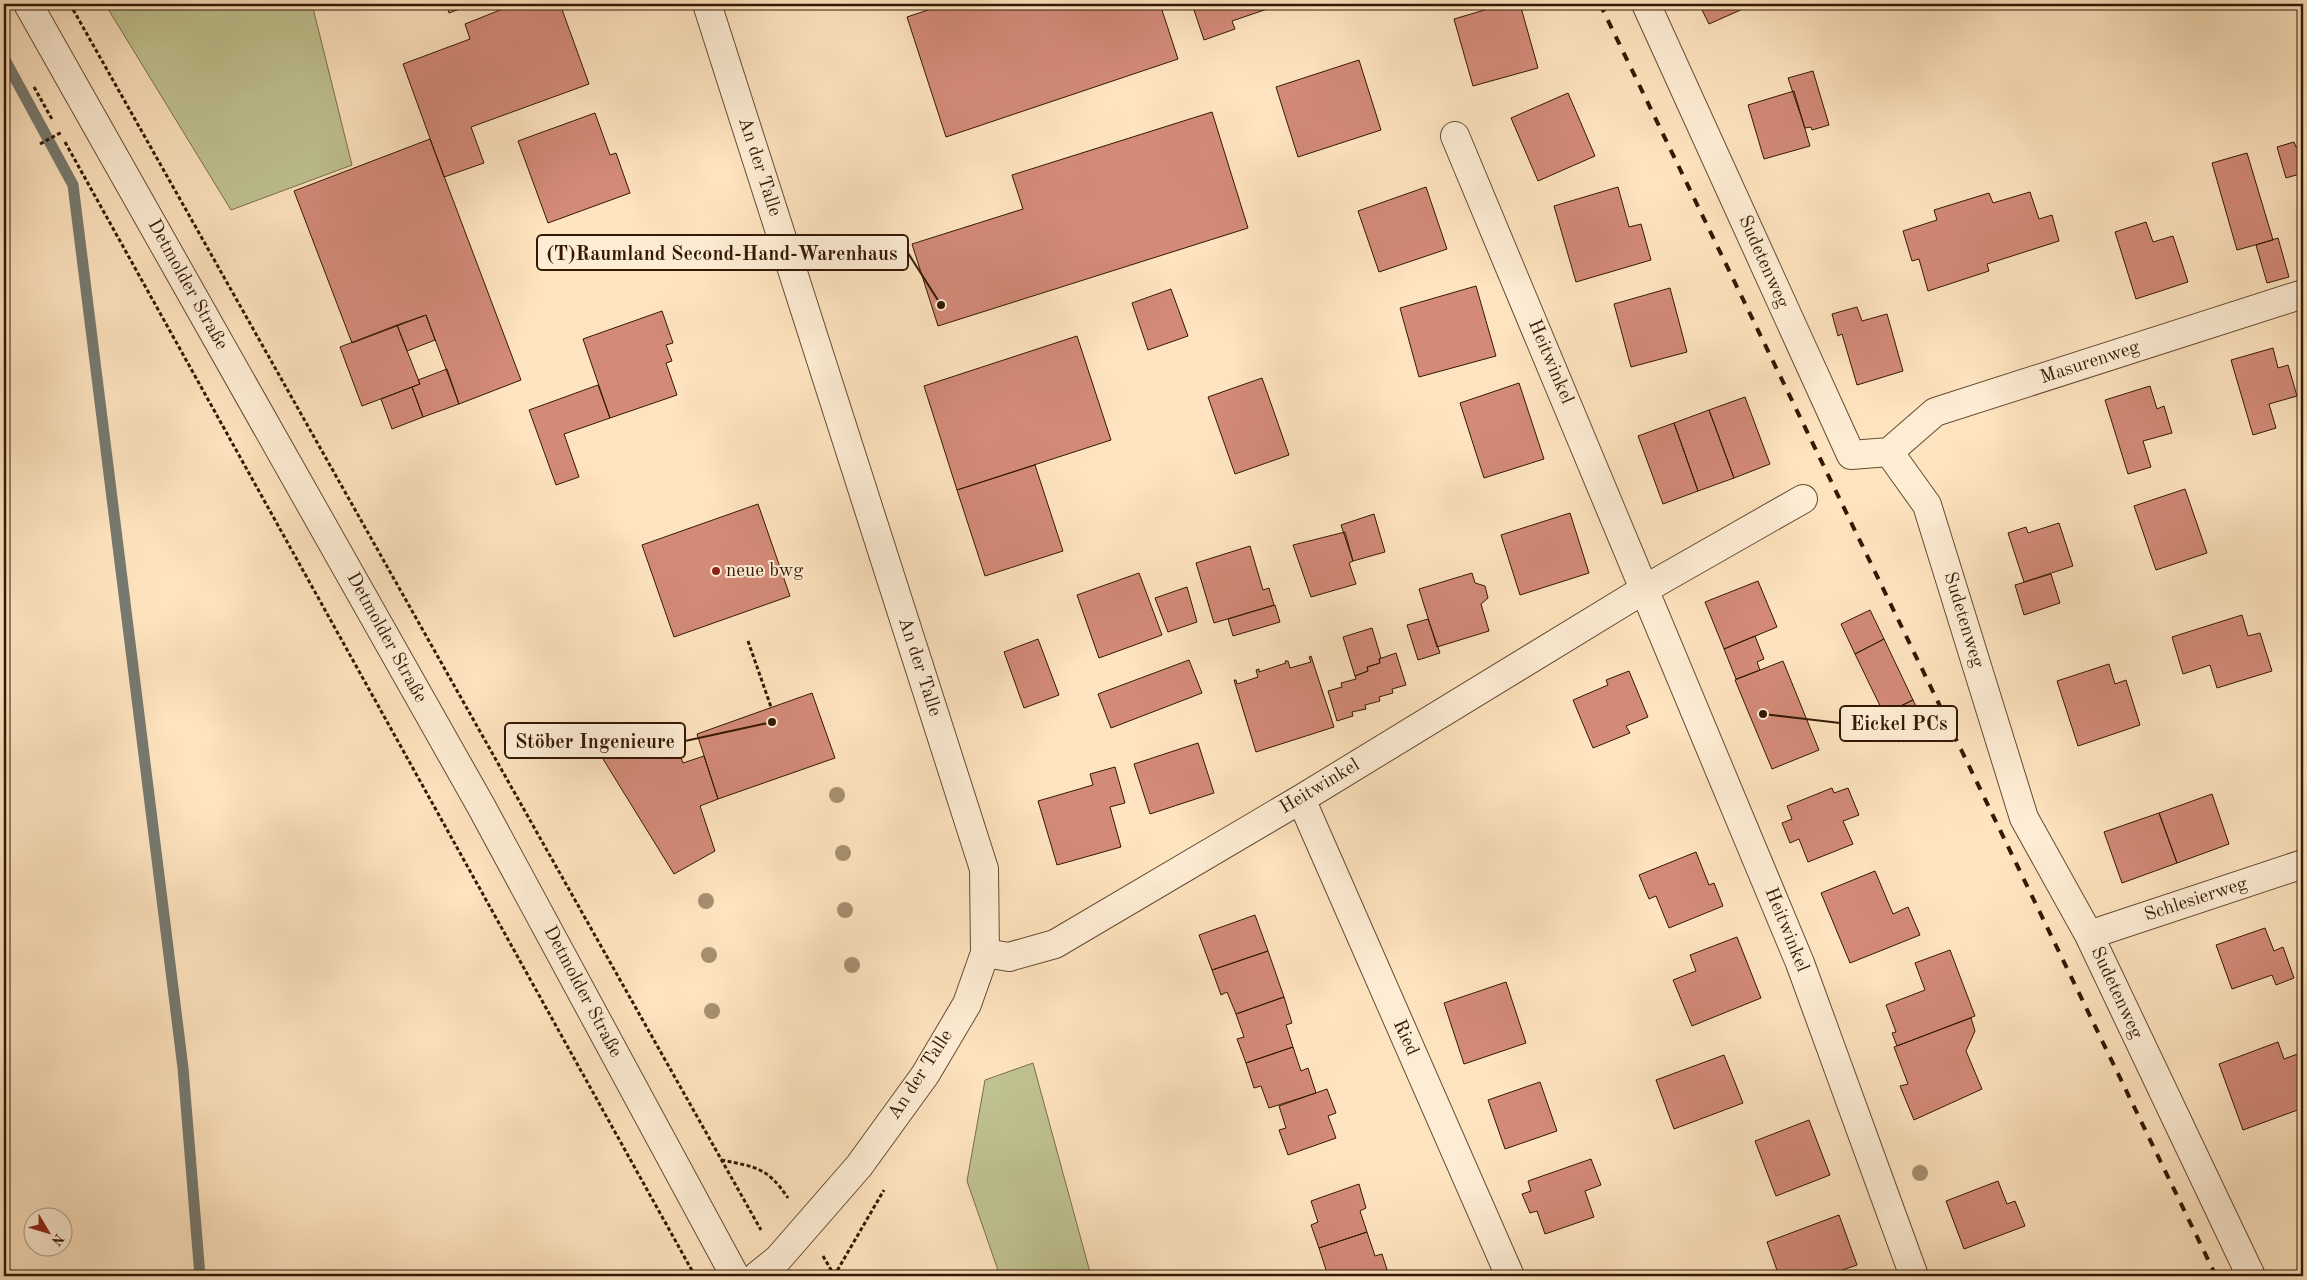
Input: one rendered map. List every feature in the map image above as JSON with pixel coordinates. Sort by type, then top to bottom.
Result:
[{"type":"street","name":"Detmolder Straße","points":[[28,4],[481,806],[736,1276]]},
{"type":"street","name":"An der Talle","points":[[707,4],[984,869],[985,953],[966,1004],[925,1075],[859,1166],[778,1260],[757,1276]]},
{"type":"street","name":"Sudetenweg","points":[[1646,4],[1851,455],[1889,452],[1927,505],[2024,818],[2089,935],[2251,1276]]},
{"type":"street","name":"Heitwinkel","points":[[1455,136],[1800,963],[1914,1276]]},
{"type":"street","name":"Masurenweg","points":[[1889,452],[1935,412],[2303,294]]},
{"type":"street","name":"Heitwinkel","points":[[985,953],[1008,957],[1055,944],[1300,799],[1645,588],[1803,500]]},
{"type":"street","name":"Ried","points":[[1300,799],[1510,1276]]},
{"type":"street","name":"Schlesierweg","points":[[2089,935],[2303,864]]},
{"type":"path","points":[[70,4],[778,1260]]},
{"type":"path","points":[[65,142],[695,1276]]},
{"type":"path","points":[[748,641],[771,707]]},
{"type":"green space","points":[[105,4],[312,4],[352,165],[231,210]]},
{"type":"green space","points":[[1033,1063],[1091,1276],[1000,1276],[967,1181],[985,1080]]},
{"type":"building","points":[[446,4],[473,4],[449,13]]},
{"type":"building","points":[[515,4],[560,4],[589,84],[471,127],[484,163],[444,177],[403,64],[470,39],[465,24]]},
{"type":"building","points":[[946,4],[1160,4],[1178,59],[946,137],[907,17]]},
{"type":"building","points":[[1192,4],[1282,4],[1232,21],[1235,29],[1204,40]]},
{"type":"building","points":[[1505,4],[1520,4],[1538,68],[1473,86],[1454,19]]},
{"type":"building","points":[[1699,4],[1754,4],[1709,24]]},
{"type":"building","points":[[1359,60],[1381,130],[1298,157],[1276,87]]},
{"type":"building","points":[[1813,71],[1829,125],[1812,130],[1811,127],[1805,128],[1788,78]]},
{"type":"building","points":[[1794,91],[1810,146],[1764,159],[1748,105]]},
{"type":"building","points":[[1568,93],[1595,156],[1538,181],[1511,118]]},
{"type":"building","points":[[1212,112],[1248,228],[938,326],[912,244],[1023,209],[1012,175]]},
{"type":"building","points":[[595,113],[610,155],[616,153],[630,193],[548,223],[518,141]]},
{"type":"building","points":[[430,139],[521,380],[459,404],[426,315],[352,343],[294,191]]},
{"type":"building","points":[[2294,142],[2296,147],[2303,145],[2303,173],[2286,178],[2277,147]]},
{"type":"building","points":[[2247,153],[2273,240],[2237,250],[2212,163]]},
{"type":"building","points":[[1426,187],[1447,249],[1379,272],[1358,211]]},
{"type":"building","points":[[1618,187],[1629,227],[1641,224],[1651,260],[1576,282],[1554,206]]},
{"type":"building","points":[[2030,192],[2039,219],[2052,215],[2059,241],[1987,264],[1989,271],[1928,291],[1919,259],[1912,261],[1903,231],[1937,220],[1934,210],[1989,193],[1993,203]]},
{"type":"building","points":[[2146,222],[2153,242],[2173,236],[2188,282],[2136,299],[2115,232]]},
{"type":"building","points":[[2278,238],[2289,277],[2267,283],[2256,245]]},
{"type":"building","points":[[1476,286],[1496,356],[1419,377],[1400,308]]},
{"type":"building","points":[[1670,288],[1687,352],[1631,367],[1614,304]]},
{"type":"building","points":[[1171,289],[1188,336],[1148,350],[1132,303]]},
{"type":"building","points":[[1857,307],[1862,321],[1887,314],[1903,371],[1857,385],[1842,334],[1838,336],[1832,314]]},
{"type":"building","points":[[662,311],[673,343],[666,345],[672,361],[666,363],[677,395],[610,418],[583,339]]},
{"type":"building","points":[[426,315],[435,340],[407,351],[397,325]]},
{"type":"building","points":[[397,325],[420,384],[362,406],[340,347]]},
{"type":"building","points":[[1077,336],[1111,440],[957,490],[924,386]]},
{"type":"building","points":[[2273,348],[2278,368],[2288,365],[2297,396],[2269,404],[2276,428],[2253,435],[2231,360]]},
{"type":"building","points":[[447,369],[459,404],[423,417],[412,387],[420,384],[418,380]]},
{"type":"building","points":[[1262,378],[1289,455],[1235,474],[1208,397]]},
{"type":"building","points":[[1519,383],[1544,459],[1484,478],[1460,403]]},
{"type":"building","points":[[598,385],[610,418],[564,434],[579,477],[556,485],[529,410]]},
{"type":"building","points":[[2150,386],[2157,409],[2164,406],[2172,433],[2143,441],[2151,467],[2128,474],[2105,400]]},
{"type":"building","points":[[412,387],[423,417],[392,429],[381,399]]},
{"type":"building","points":[[1745,397],[1770,464],[1734,478],[1709,410]]},
{"type":"building","points":[[1709,410],[1734,478],[1698,491],[1674,423]]},
{"type":"building","points":[[1674,423],[1698,491],[1663,504],[1638,436]]},
{"type":"building","points":[[1035,465],[1063,551],[985,576],[957,490]]},
{"type":"building","points":[[2185,489],[2207,553],[2156,570],[2134,506]]},
{"type":"building","name":"neue bwg","points":[[758,504],[790,596],[674,637],[642,545]]},
{"type":"building","points":[[1570,513],[1589,573],[1520,595],[1501,535]]},
{"type":"building","points":[[1374,514],[1385,552],[1353,561],[1341,525]]},
{"type":"building","points":[[2059,523],[2073,566],[2024,582],[2008,533],[2026,527],[2028,533]]},
{"type":"building","points":[[1345,532],[1353,561],[1349,563],[1356,584],[1311,597],[1293,545]]},
{"type":"building","points":[[1250,546],[1263,590],[1269,588],[1274,605],[1214,623],[1196,563]]},
{"type":"building","points":[[1139,573],[1162,635],[1099,658],[1077,595]]},
{"type":"building","points":[[1472,573],[1475,583],[1485,586],[1488,598],[1481,604],[1489,631],[1437,647],[1419,589]]},
{"type":"building","points":[[2051,574],[2060,603],[2024,615],[2015,585]]},
{"type":"building","points":[[1758,581],[1777,627],[1724,649],[1705,602]]},
{"type":"building","points":[[1187,587],[1197,622],[1168,632],[1155,598]]},
{"type":"building","points":[[1275,605],[1280,622],[1233,636],[1228,619]]},
{"type":"building","points":[[1870,610],[1884,639],[1855,654],[1841,624]]},
{"type":"building","points":[[2242,615],[2248,636],[2260,633],[2272,671],[2217,688],[2210,665],[2183,674],[2172,637]]},
{"type":"building","points":[[1428,619],[1440,653],[1418,660],[1407,625]]},
{"type":"building","points":[[1372,628],[1381,658],[1379,659],[1380,663],[1367,667],[1368,671],[1355,676],[1343,637]]},
{"type":"building","points":[[1755,636],[1764,659],[1757,662],[1760,670],[1736,679],[1724,649]]},
{"type":"building","points":[[1038,639],[1059,695],[1024,708],[1004,652]]},
{"type":"building","points":[[1884,639],[1913,700],[1884,714],[1855,654]]},
{"type":"building","points":[[1396,653],[1406,685],[1392,689],[1393,693],[1379,697],[1380,701],[1365,705],[1366,709],[1352,712],[1353,716],[1337,721],[1328,691],[1342,687],[1341,683],[1356,679],[1355,676],[1368,671],[1367,667],[1380,663],[1379,659]]},
{"type":"building","points":[[1311,656],[1334,727],[1256,752],[1234,680],[1236,680],[1237,684],[1258,677],[1256,670],[1259,669],[1259,672],[1286,663],[1285,661],[1288,661],[1290,668],[1311,662],[1309,657]]},
{"type":"building","points":[[1189,660],[1202,693],[1111,728],[1098,694]]},
{"type":"building","points":[[1783,661],[1819,750],[1772,769],[1735,680]]},
{"type":"building","points":[[2109,664],[2115,684],[2126,680],[2140,725],[2078,746],[2057,681]]},
{"type":"building","points":[[1629,671],[1648,717],[1626,726],[1630,733],[1593,748],[1573,700],[1608,685],[1606,680]]},
{"type":"building","points":[[812,693],[835,758],[718,799],[697,734]]},
{"type":"building","points":[[1913,700],[1927,728],[1898,742],[1884,714]]},
{"type":"building","points":[[672,735],[683,763],[704,756],[718,799],[700,806],[715,851],[674,874],[603,759]]},
{"type":"building","points":[[1198,743],[1214,793],[1150,814],[1134,764]]},
{"type":"building","points":[[1115,767],[1125,803],[1110,807],[1121,847],[1057,865],[1038,801],[1093,785],[1090,774]]},
{"type":"building","points":[[1832,788],[1834,793],[1848,788],[1859,815],[1843,821],[1853,844],[1808,862],[1799,839],[1790,843],[1782,823],[1792,819],[1787,806]]},
{"type":"building","points":[[2212,794],[2229,844],[2177,863],[2159,813]]},
{"type":"building","points":[[2159,813],[2177,863],[2122,883],[2104,832]]},
{"type":"building","points":[[1696,852],[1709,885],[1714,883],[1723,906],[1669,928],[1656,896],[1649,899],[1639,875]]},
{"type":"building","points":[[1875,871],[1893,914],[1908,907],[1920,935],[1850,963],[1821,893]]},
{"type":"building","points":[[1255,915],[1268,951],[1212,970],[1199,935]]},
{"type":"building","points":[[2265,928],[2274,951],[2283,947],[2294,978],[2276,985],[2272,975],[2232,989],[2216,945]]},
{"type":"building","points":[[1737,937],[1761,998],[1692,1026],[1673,980],[1696,971],[1690,955]]},
{"type":"building","points":[[1950,950],[1975,1016],[1897,1046],[1892,1033],[1896,1032],[1886,1005],[1925,990],[1915,963]]},
{"type":"building","points":[[1268,951],[1284,997],[1236,1014],[1227,992],[1221,995],[1212,970]]},
{"type":"building","points":[[1506,982],[1526,1043],[1464,1064],[1444,1003]]},
{"type":"building","points":[[1284,997],[1292,1023],[1286,1025],[1293,1047],[1246,1063],[1237,1039],[1244,1037],[1236,1014]]},
{"type":"building","points":[[1971,1018],[1975,1031],[1966,1051],[1982,1089],[1914,1120],[1900,1086],[1908,1084],[1894,1047]]},
{"type":"building","points":[[2278,1042],[2284,1059],[2303,1052],[2303,1108],[2243,1130],[2219,1064]]},
{"type":"building","points":[[1293,1047],[1301,1071],[1308,1068],[1316,1093],[1269,1108],[1261,1086],[1254,1088],[1246,1063]]},
{"type":"building","points":[[1724,1055],[1743,1103],[1674,1129],[1656,1080]]},
{"type":"building","points":[[1540,1082],[1557,1131],[1505,1149],[1488,1100]]},
{"type":"building","points":[[1327,1089],[1336,1113],[1328,1116],[1336,1138],[1288,1155],[1279,1130],[1286,1128],[1279,1106]]},
{"type":"building","points":[[1809,1120],[1830,1175],[1776,1196],[1755,1141]]},
{"type":"building","points":[[1591,1159],[1601,1185],[1585,1191],[1594,1217],[1545,1234],[1537,1211],[1530,1213],[1522,1194],[1531,1191],[1528,1181]]},
{"type":"building","points":[[1998,1181],[2007,1204],[2015,1201],[2025,1226],[1964,1249],[1946,1201]]},
{"type":"building","points":[[1359,1184],[1366,1208],[1360,1211],[1367,1232],[1319,1248],[1311,1225],[1318,1222],[1311,1201]]},
{"type":"building","points":[[1839,1215],[1857,1265],[1825,1276],[1779,1276],[1767,1242]]},
{"type":"building","points":[[1367,1232],[1375,1256],[1382,1254],[1389,1276],[1336,1276],[1334,1270],[1327,1273],[1319,1248]]},
{"type":"waterway","points":[[4,58],[73,185],[183,1068],[200,1276]]},
{"type":"railway","points":[[1600,4],[2216,1276]]},
{"type":"place","name":"(T)Raumland Second-Hand-Warenhaus","points":[[941,305]]},
{"type":"place","name":"neue bwg","points":[[716,571]]},
{"type":"place","name":"Eickel PCs","points":[[1763,714]]},
{"type":"place","name":"Stöber Ingenieure","points":[[772,722]]}]
